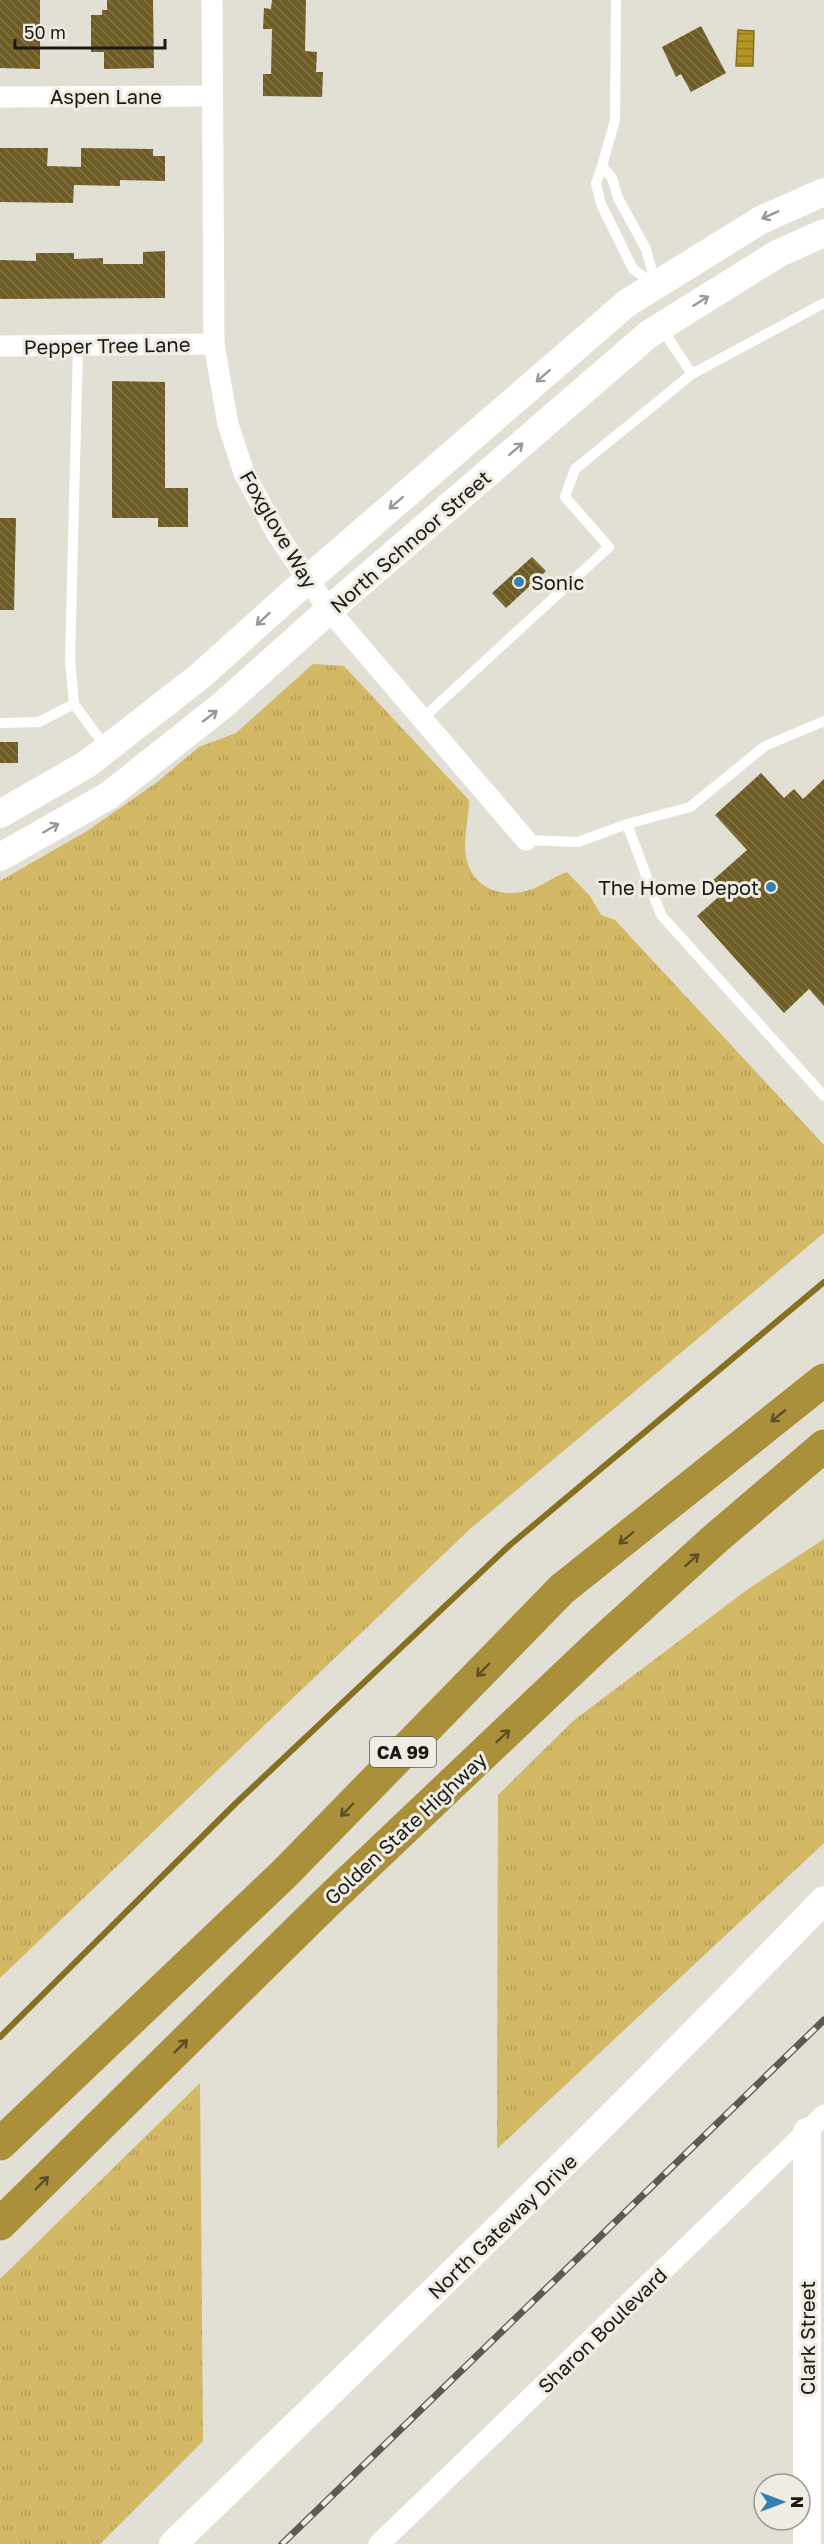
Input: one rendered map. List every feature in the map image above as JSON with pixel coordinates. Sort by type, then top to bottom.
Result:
[{"type":"highway","name":"CA 99","points":[[0,2144],[285,1873],[562,1589],[824,1380]]},
{"type":"highway","name":"Golden State Highway","points":[[0,2224],[334,1896],[588,1655],[715,1539],[824,1446]]},
{"type":"highway","points":[[715,1539],[824,1467]]},
{"type":"street","name":"Foxglove Way","points":[[212,0],[214,344],[228,424],[243,473],[277,534],[329,610],[526,840]]},
{"type":"street","name":"Aspen Lane","points":[[0,96],[212,96]]},
{"type":"street","name":"North Schnoor Street","points":[[0,814],[87,764],[200,676],[307,580],[627,303],[761,220],[824,192]]},
{"type":"street","name":"North Schnoor Street","points":[[0,857],[108,796],[224,704],[329,610],[649,334],[779,253],[824,233]]},
{"type":"street","points":[[575,398],[582,361],[643,312],[656,286]]},
{"type":"street","name":"Pepper Tree Lane","points":[[0,346],[214,344]]},
{"type":"street","name":"North Gateway Drive","points":[[173,2544],[489,2240],[685,2044],[824,1900]]},
{"type":"street","name":"Sharon Boulevard","points":[[379,2544],[816,2123]]},
{"type":"street","name":"Clark Street","points":[[807,2544],[816,2123]]},
{"type":"lane","points":[[616,0],[615,120],[596,184],[601,204],[633,269],[656,286]]},
{"type":"lane","points":[[602,166],[612,178],[618,198],[646,249],[656,286]]},
{"type":"lane","points":[[422,719],[609,548],[565,497],[575,469],[692,374],[824,303]]},
{"type":"lane","points":[[660,327],[692,374]]},
{"type":"lane","points":[[78,347],[70,660],[74,704],[107,749]]},
{"type":"lane","points":[[0,723],[39,722],[74,704]]},
{"type":"lane","points":[[526,840],[578,842],[627,824],[690,807],[765,746],[824,721]]},
{"type":"lane","points":[[627,824],[662,915],[824,1096]]},
{"type":"green space","points":[[313,664],[344,666],[469,800],[465,846],[471,871],[478,880],[486,887],[496,891],[520,892],[533,889],[567,872],[590,896],[601,915],[615,920],[824,1145],[824,1233],[470,1529],[0,1978],[0,881],[87,831],[156,783],[199,747],[236,733]]},
{"type":"green space","points":[[824,1539],[824,1843],[497,2149],[498,1795],[573,1721],[748,1589]]},
{"type":"green space","points":[[200,2083],[203,2441],[100,2544],[0,2544],[0,2279]]},
{"type":"shaded area","points":[[738,30],[754,31],[753,66],[736,66]]},
{"type":"building","points":[[0,0],[40,0],[40,69],[0,68]]},
{"type":"building","points":[[107,0],[153,0],[154,68],[104,69],[104,52],[91,52],[91,15],[102,15],[102,10],[107,10]]},
{"type":"building","points":[[272,0],[306,0],[305,51],[317,52],[316,72],[323,72],[322,97],[263,96],[263,74],[271,74],[272,29],[263,29],[264,8],[271,9]]},
{"type":"building","points":[[701,26],[726,73],[691,92],[681,74],[676,77],[662,47]]},
{"type":"building","points":[[0,148],[48,148],[47,166],[81,167],[81,148],[153,149],[153,156],[165,156],[165,181],[120,180],[120,186],[74,185],[73,203],[0,202]]},
{"type":"building","points":[[165,251],[165,298],[0,299],[0,260],[36,261],[36,253],[74,253],[74,259],[103,258],[103,264],[143,264],[143,252]]},
{"type":"building","points":[[112,381],[165,382],[165,488],[188,488],[188,527],[158,527],[158,518],[112,518]]},
{"type":"building","points":[[0,518],[16,518],[14,610],[0,610]]},
{"type":"building","name":"Sonic","points":[[532,557],[546,571],[506,608],[492,593]]},
{"type":"building","points":[[0,742],[18,742],[18,763],[0,763]]},
{"type":"building","name":"The Home Depot","points":[[761,773],[784,798],[794,789],[803,799],[824,779],[824,1006],[809,989],[784,1013],[697,916],[723,893],[712,881],[747,850],[715,815]]},
{"type":"waterway","points":[[0,2037],[236,1803],[510,1545],[824,1282]]},
{"type":"railway","points":[[282,2544],[824,2020]]},
{"type":"place","name":"Sonic","points":[[519,582]]},
{"type":"place","name":"The Home Depot","points":[[771,887]]}]
